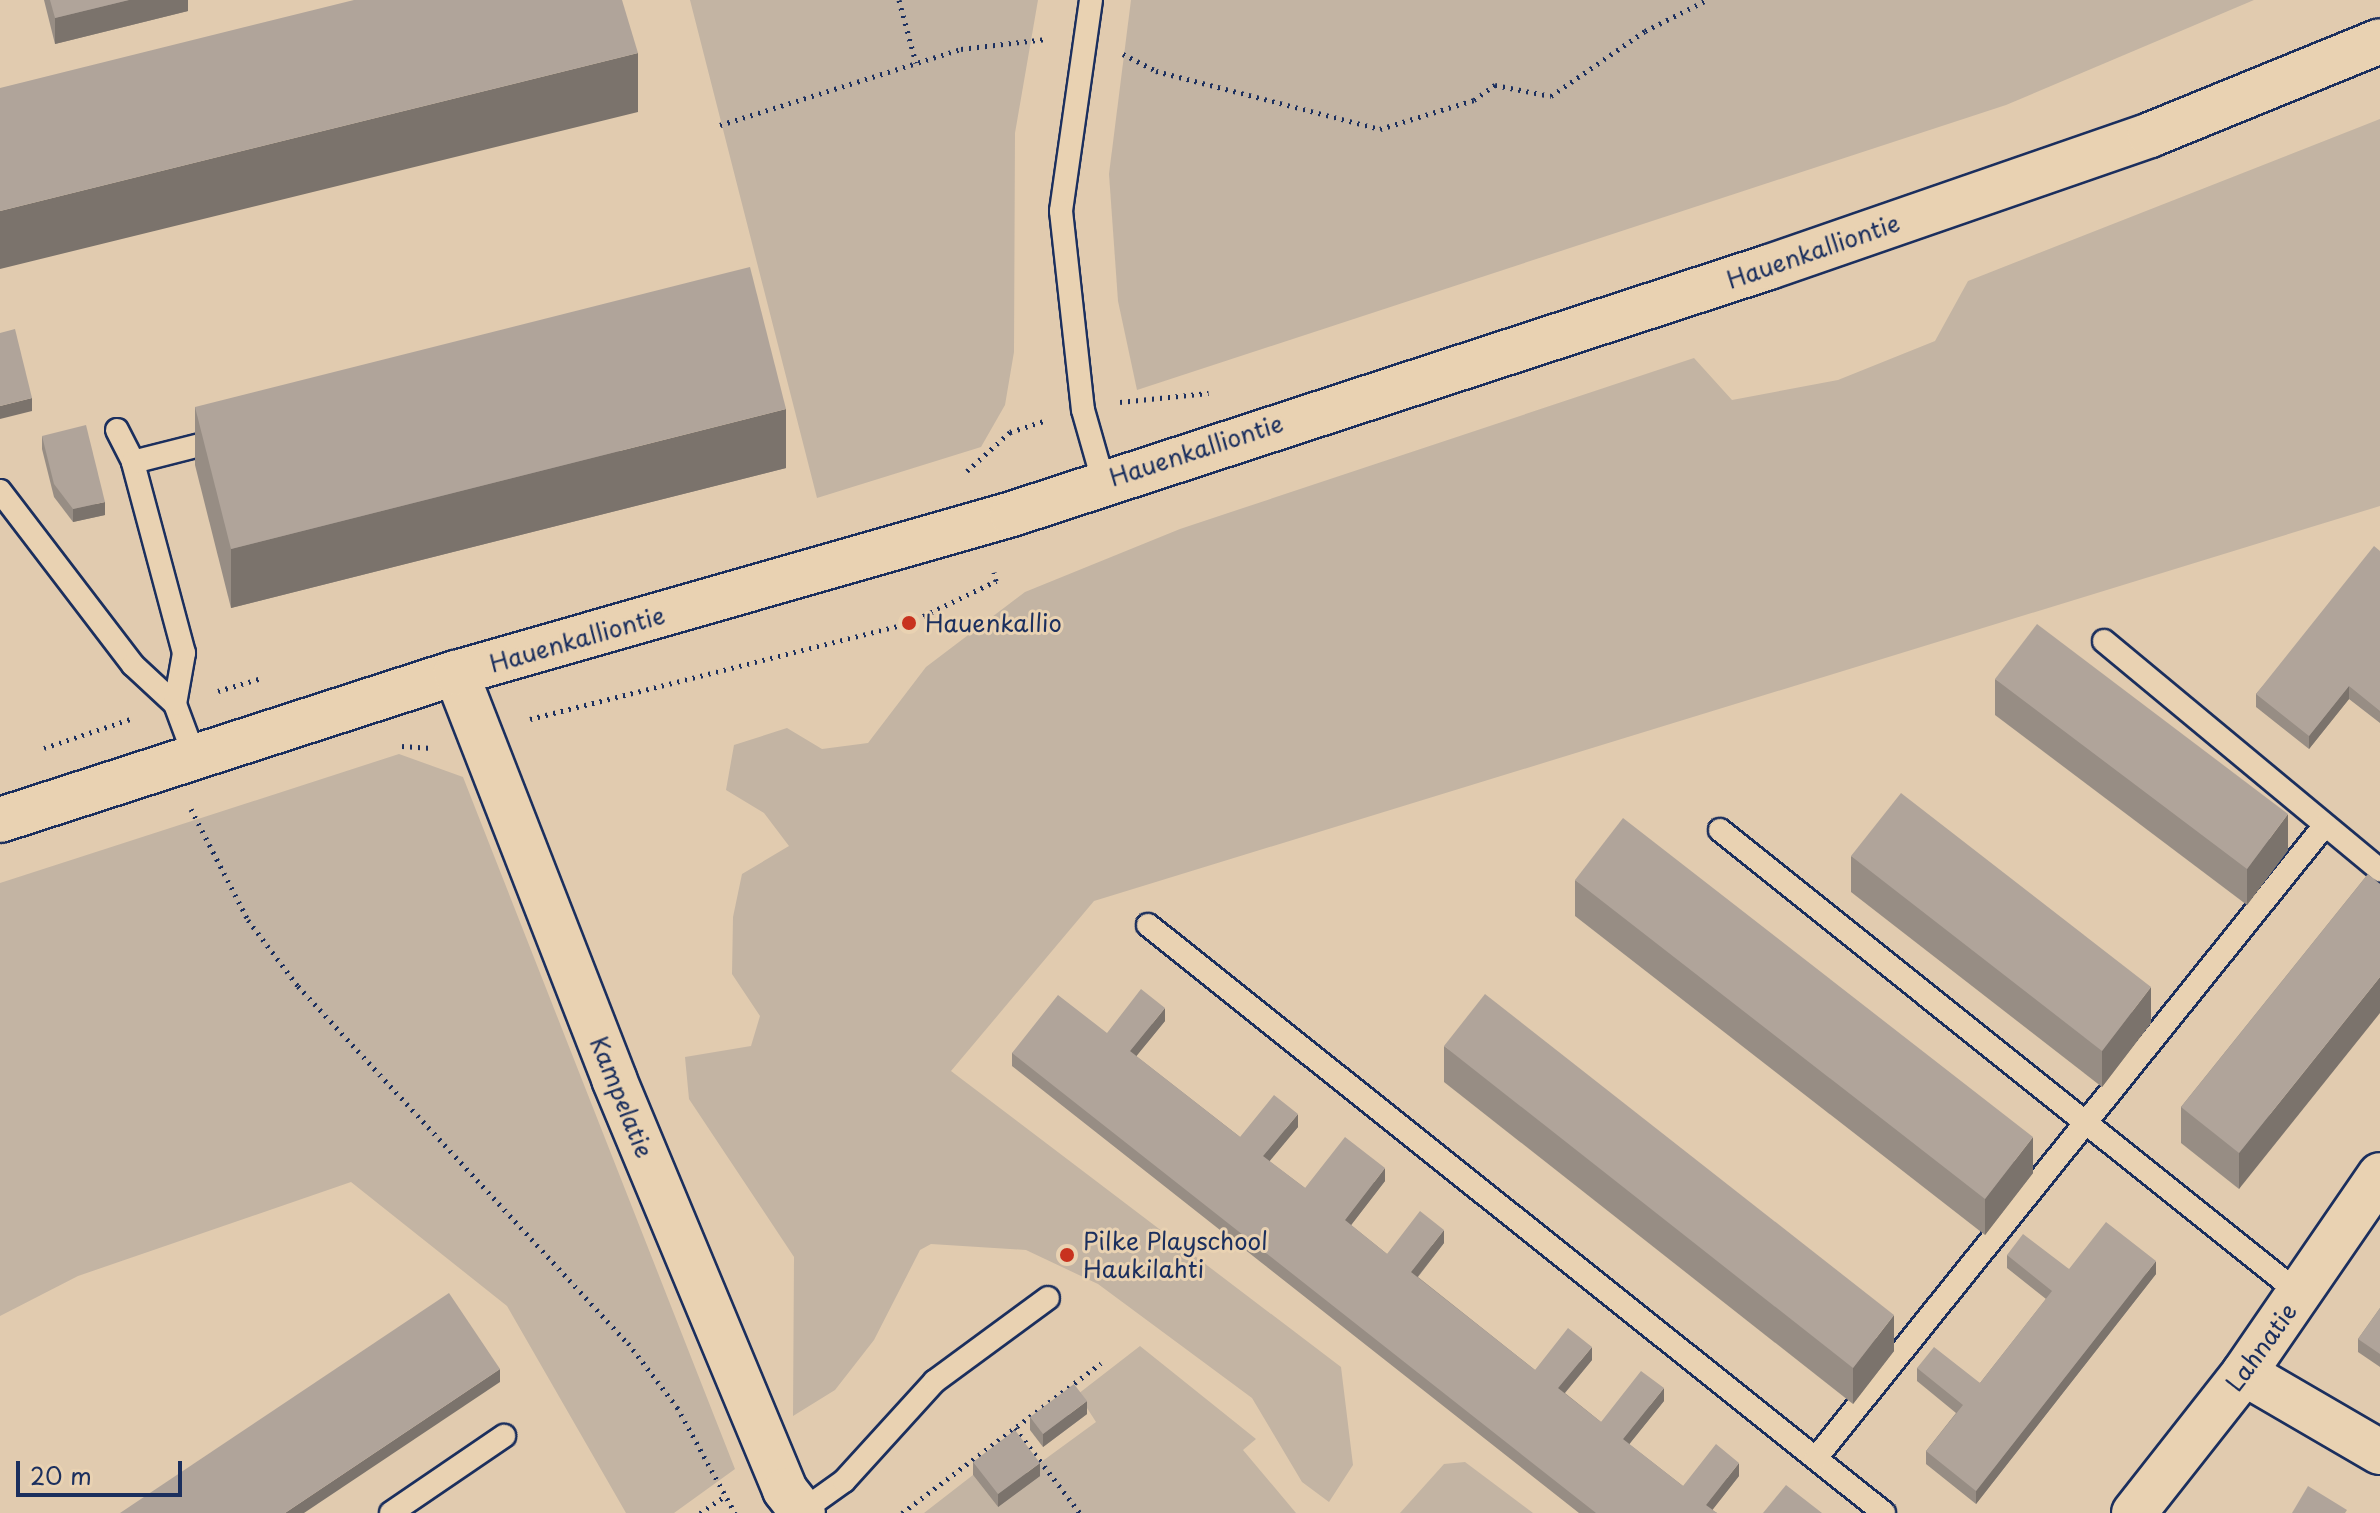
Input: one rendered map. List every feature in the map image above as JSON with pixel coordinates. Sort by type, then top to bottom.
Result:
[{"type":"main road","name":"Hauenkalliontie","points":[[0,820],[78,792],[456,673],[983,522],[1103,480],[1769,267],[2150,135],[2380,41]]},
{"type":"main road","name":"Kampelatie","points":[[456,673],[774,1505]]},
{"type":"main road","name":"Lahnatie","points":[[2134,1513],[2244,1373],[2380,1175]]},
{"type":"main road","points":[[2244,1373],[2380,1452]]},
{"type":"lane","points":[[1091,0],[1061,211],[1083,410],[1103,480]]},
{"type":"lane","points":[[117,430],[133,462],[184,653],[175,704]]},
{"type":"lane","points":[[133,462],[255,431]]},
{"type":"lane","points":[[0,491],[133,665],[175,704],[194,755]]},
{"type":"lane","points":[[2104,641],[2380,870]]},
{"type":"lane","points":[[1816,1458],[2088,1125],[2325,825]]},
{"type":"lane","points":[[1720,830],[2300,1294]]},
{"type":"lane","points":[[1148,925],[1884,1513]]},
{"type":"lane","points":[[774,1505],[844,1481],[935,1381],[1048,1298]]},
{"type":"lane","points":[[391,1513],[504,1436]]},
{"type":"path","points":[[899,0],[916,63]]},
{"type":"path","points":[[720,125],[961,49],[1085,34],[1156,71],[1380,129],[1474,100],[1495,85],[1551,96],[1645,31],[1707,0]]},
{"type":"path","points":[[952,475],[967,471],[1010,432],[1083,410],[1226,388]]},
{"type":"path","points":[[394,745],[440,748],[478,735],[909,623],[996,581],[983,522]]},
{"type":"path","points":[[30,754],[175,704],[279,673]]},
{"type":"path","points":[[59,742],[78,792]]},
{"type":"path","points":[[177,813],[205,804]]},
{"type":"path","points":[[191,809],[248,920],[289,975],[628,1343],[677,1407],[774,1505]]},
{"type":"path","points":[[902,1513],[1101,1363]]},
{"type":"path","points":[[1015,1428],[1080,1513]]},
{"type":"path","points":[[700,1513],[774,1505]]},
{"type":"path","points":[[735,1513],[774,1505]]},
{"type":"shaded area","points":[[690,0],[1038,0],[1015,133],[1014,352],[1005,405],[981,447],[817,498]]},
{"type":"shaded area","points":[[1131,0],[2254,0],[2006,105],[1137,390],[1118,301],[1109,174]]},
{"type":"shaded area","points":[[2380,119],[2380,506],[1094,901],[951,1071],[1341,1367],[1353,1465],[1329,1502],[1302,1482],[1252,1398],[1098,1284],[1026,1250],[931,1244],[920,1250],[874,1340],[835,1390],[793,1416],[794,1257],[689,1099],[685,1057],[751,1046],[760,1016],[732,974],[733,917],[742,874],[789,846],[764,813],[726,790],[734,745],[787,728],[822,749],[868,743],[926,667],[1025,592],[1180,529],[1694,358],[1732,400],[1838,380],[1935,341],[1968,281]]},
{"type":"shaded area","points":[[399,754],[463,777],[735,1469],[674,1513],[626,1513],[507,1306],[351,1182],[78,1276],[0,1316],[0,883]]},
{"type":"shaded area","points":[[1140,1346],[1256,1439],[1243,1450],[1296,1513],[924,1513],[973,1475],[998,1507],[1033,1468],[1096,1422],[1078,1394]]},
{"type":"shaded area","points":[[1465,1462],[1533,1513],[1400,1513],[1444,1464]]},
{"type":"building","points":[[50,0],[129,0],[55,18]]},
{"type":"building","points":[[354,0],[622,0],[638,53],[0,211],[0,88]]},
{"type":"building","points":[[750,267],[786,409],[231,549],[195,407]]},
{"type":"building","points":[[15,329],[32,398],[0,406],[0,333]]},
{"type":"building","points":[[86,425],[105,502],[73,509],[54,484],[42,436]]},
{"type":"building","points":[[2374,546],[2380,551],[2380,711],[2349,686],[2309,736],[2256,694]]},
{"type":"building","points":[[2037,624],[2288,814],[2247,869],[1995,679]]},
{"type":"building","points":[[1901,793],[2151,987],[2102,1051],[1851,856]]},
{"type":"building","points":[[1623,818],[2033,1137],[1985,1199],[1575,880]]},
{"type":"building","points":[[2368,874],[2380,884],[2380,977],[2239,1153],[2181,1107]]},
{"type":"building","points":[[1141,989],[1165,1008],[1130,1051],[1240,1137],[1274,1095],[1298,1114],[1263,1156],[1305,1188],[1345,1137],[1385,1168],[1345,1220],[1387,1254],[1420,1211],[1444,1230],[1411,1272],[1535,1370],[1568,1328],[1592,1347],[1558,1388],[1601,1422],[1641,1371],[1664,1388],[1623,1439],[1683,1486],[1716,1444],[1739,1463],[1706,1505],[1717,1513],[1596,1513],[1012,1053],[1058,995],[1107,1033]]},
{"type":"building","points":[[1485,994],[1894,1315],[1853,1368],[1444,1046]]},
{"type":"building","points":[[2106,1222],[2156,1261],[1976,1491],[1926,1451],[1963,1405],[1917,1368],[1934,1347],[1980,1383],[2052,1291],[2007,1255],[2023,1234],[2069,1269]]},
{"type":"building","points":[[449,1293],[500,1369],[285,1513],[120,1513]]},
{"type":"building","points":[[2380,1308],[2380,1354],[2358,1339]]},
{"type":"building","points":[[1074,1384],[1087,1401],[1043,1434],[1030,1417]]},
{"type":"building","points":[[1015,1430],[1040,1463],[998,1494],[973,1462]]},
{"type":"building","points":[[1786,1485],[1822,1513],[1763,1513]]},
{"type":"building","points":[[2308,1486],[2347,1510],[2345,1513],[2292,1513]]},
{"type":"place","name":"Hauenkallio","points":[[909,623]]},
{"type":"place","name":"Pilke Playschool Haukilahti","points":[[1067,1255]]}]
